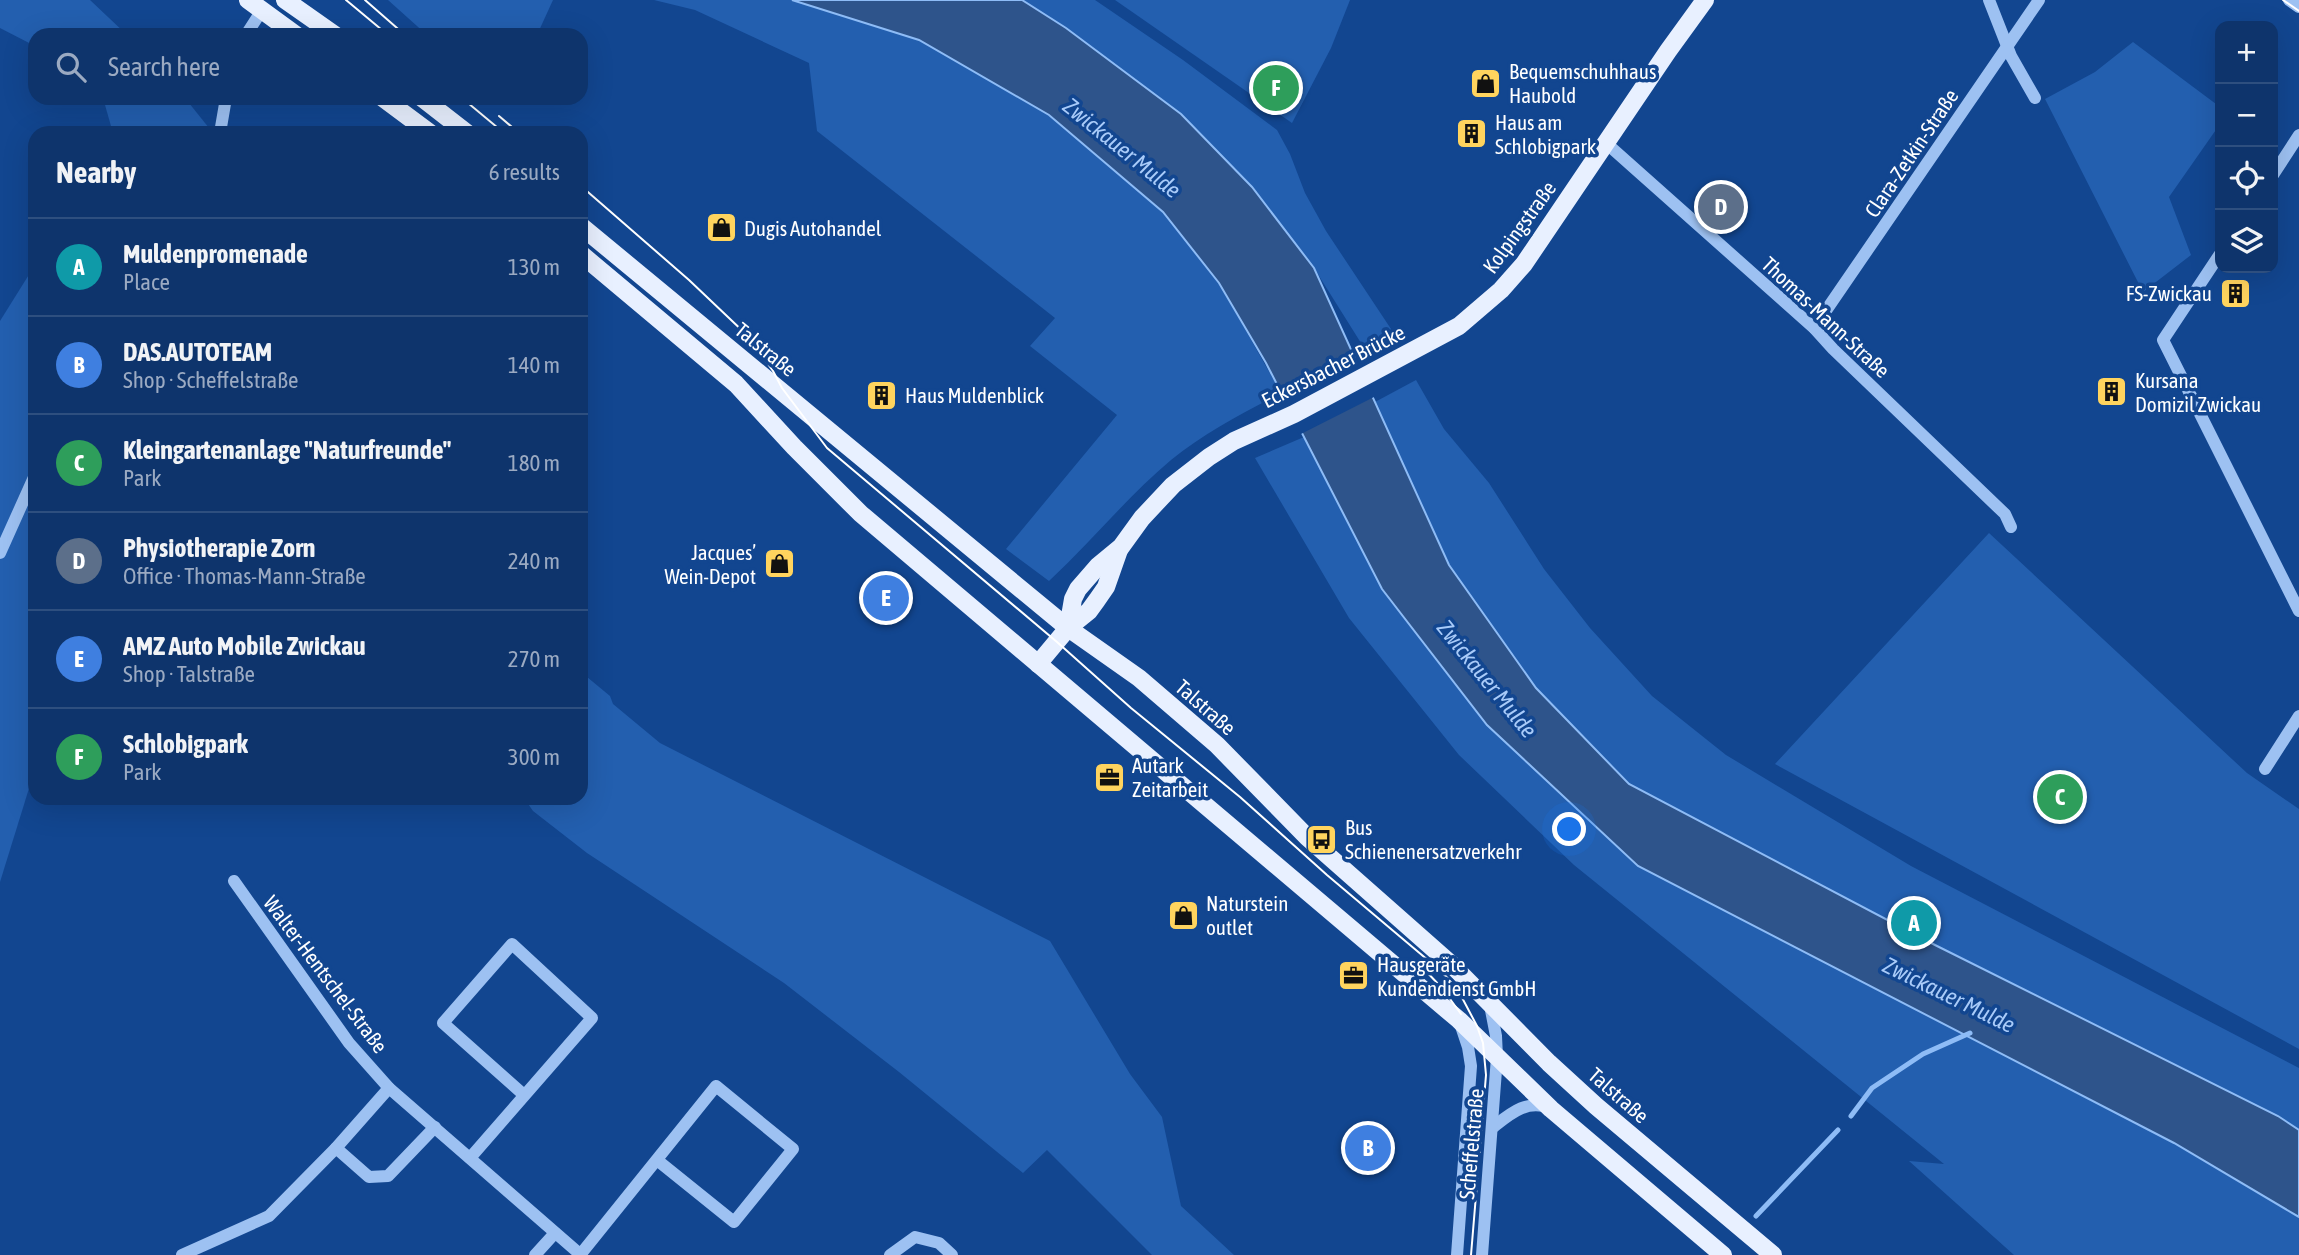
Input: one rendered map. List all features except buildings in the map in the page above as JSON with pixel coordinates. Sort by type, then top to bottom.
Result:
[{"type":"main road","points":[[285,0],[325,28]]},
{"type":"main road","name":"Kolpingstraße","points":[[1452,330],[1492,299],[1524,264],[1705,0]]},
{"type":"main road","points":[[255,5],[286,28]]},
{"type":"main road","points":[[392,105],[421,126]]},
{"type":"main road","points":[[431,105],[458,126]]},
{"type":"main road","name":"Talstraße","points":[[588,232],[1068,628],[1139,678],[1217,745],[1307,837],[1452,965],[1596,1106],[1773,1255]]},
{"type":"main road","points":[[588,260],[736,384],[861,514],[1459,1020],[1489,1039],[1497,1057],[1551,1109],[1723,1255]]},
{"type":"main road","name":"Eckersbacher Brücke","points":[[1068,628],[1073,599],[1078,589],[1098,566],[1121,547],[1142,518],[1173,485],[1209,457],[1234,441],[1294,414],[1452,330]]},
{"type":"main road","points":[[1038,664],[1068,628]]},
{"type":"street","points":[[1989,0],[2007,46],[2035,98]]},
{"type":"street","name":"Clara-Zetkin-Straße","points":[[1814,328],[2039,0]]},
{"type":"street","points":[[2289,0],[2299,7]]},
{"type":"street","points":[[248,28],[255,5]]},
{"type":"street","points":[[221,126],[225,105]]},
{"type":"street","points":[[2278,166],[2299,135]]},
{"type":"street","name":"Thomas-Mann-Straße","points":[[1606,143],[1814,328],[2005,514],[2011,527]]},
{"type":"street","points":[[2215,262],[2163,340],[2299,611]]},
{"type":"street","points":[[0,553],[28,491]]},
{"type":"street","points":[[2264,769],[2299,716]]},
{"type":"street","name":"Walter-Hentschel-Straße","points":[[234,881],[348,1043],[389,1088],[580,1255]]},
{"type":"street","points":[[470,1158],[592,1018],[512,944],[443,1023],[524,1096]]},
{"type":"street","points":[[1489,1001],[1489,1039],[1515,1029]]},
{"type":"street","name":"Scheffelstraße","points":[[1457,1255],[1471,1066],[1459,1020]]},
{"type":"street","name":"Scheffelstraße","points":[[1471,1066],[1489,1039]]},
{"type":"street","name":"Scheffelstraße","points":[[1482,1255],[1497,1057]]},
{"type":"street","points":[[580,1255],[716,1086],[793,1149],[734,1222],[657,1160]]},
{"type":"street","points":[[182,1255],[269,1216],[389,1088]]},
{"type":"street","points":[[1492,1128],[1517,1109],[1528,1105],[1542,1105],[1551,1109]]},
{"type":"street","points":[[335,1148],[369,1177],[388,1176],[435,1128]]},
{"type":"street","points":[[535,1255],[555,1233]]},
{"type":"street","points":[[890,1255],[915,1237],[939,1243],[953,1255]]},
{"type":"shaded area","points":[[0,0],[90,0],[120,28],[28,28],[28,42],[0,28]]},
{"type":"shaded area","points":[[388,0],[553,0],[540,28],[419,28]]},
{"type":"shaded area","points":[[654,0],[792,0],[919,40],[1049,115],[1163,212],[1219,283],[1281,393],[1210,432],[1171,460],[1049,581],[1006,549],[1117,415],[1030,346],[1055,318],[817,131],[809,63],[695,10]]},
{"type":"shaded area","points":[[1022,0],[1095,0],[1183,60],[1277,130],[1290,154],[1305,193],[1326,231],[1395,335],[1366,351],[1314,268],[1252,187],[1181,114],[1066,28]]},
{"type":"shaded area","points":[[1115,0],[1350,0],[1331,48],[1292,123]]},
{"type":"shaded area","points":[[2133,42],[2215,103],[2215,131],[2169,197],[2191,255],[2143,292],[2045,99],[2095,72]]},
{"type":"shaded area","points":[[105,105],[191,105],[207,126],[111,126]]},
{"type":"shaded area","points":[[28,276],[28,792],[0,882],[0,321]]},
{"type":"shaded area","points":[[1416,380],[1444,429],[1489,483],[1544,569],[1590,628],[1652,696],[1726,755],[1911,866],[2299,1068],[2299,1130],[2278,1116],[1935,945],[1629,784],[1536,688],[1449,565],[1375,402]]},
{"type":"shaded area","points":[[1304,437],[1382,589],[1487,725],[1638,866],[2174,1143],[2299,1217],[2299,1255],[2014,1255],[1909,1161],[1944,1164],[1574,865],[1459,755],[1349,618],[1255,458]]},
{"type":"shaded area","points":[[1989,533],[2247,773],[2299,809],[2299,1049],[1775,764]]},
{"type":"shaded area","points":[[588,678],[610,696],[613,704],[660,743],[1050,941],[1130,1074],[1162,1117],[1181,1206],[1234,1255],[1152,1255],[1047,1150],[1023,1173],[784,983],[587,853],[529,805],[588,805]]},
{"type":"water","name":"Zwickauer Mulde","points":[[792,0],[1022,0],[1066,28],[1181,114],[1252,187],[1314,268],[1449,565],[1536,688],[1629,784],[1935,945],[2278,1116],[2299,1130],[2299,1217],[2174,1143],[1638,866],[1487,725],[1382,589],[1266,363],[1219,283],[1163,212],[1049,115],[919,40]]},
{"type":"pier","points":[[1358,356],[1376,396],[1299,435],[1279,396]]},
{"type":"waterway","name":"Zwickauer Mulde","points":[[1851,1116],[1872,1088],[1923,1054],[1970,1033]]},
{"type":"waterway","points":[[1756,1216],[1838,1130]]},
{"type":"tram line","points":[[346,0],[380,28]]},
{"type":"tram line","points":[[365,0],[397,28]]},
{"type":"tram line","points":[[2283,0],[2299,11]]},
{"type":"tram line","points":[[470,105],[496,126]]},
{"type":"tram line","points":[[499,116],[511,126]]},
{"type":"tram line","points":[[588,192],[689,280],[749,337],[782,388],[827,448],[1131,708],[1240,797],[1442,972],[1458,990],[1483,1043],[1486,1075],[1471,1255]]},
{"type":"tram line","points":[[1421,966],[1461,1014]]},
{"type":"place","name":"Bequemschuhhaus Haubold","points":[[1486,83]]},
{"type":"place","name":"Schlobigpark","points":[[1276,88]]},
{"type":"place","name":"Haus am Schlobigpark","points":[[1472,134]]},
{"type":"place","name":"Physiotherapie Zorn","points":[[1721,207]]},
{"type":"place","name":"Dugis Autohandel","points":[[721,228]]},
{"type":"place","name":"FS-Zwickau","points":[[2235,293]]},
{"type":"place","name":"Kursana Domizil Zwickau","points":[[2112,392]]},
{"type":"place","name":"Haus Muldenblick","points":[[882,395]]},
{"type":"place","name":"Jacques’ Wein-Depot","points":[[779,564]]},
{"type":"place","name":"AMZ Auto Mobile Zwickau","points":[[886,598]]},
{"type":"place","name":"Autark Zeitarbeit","points":[[1109,777]]},
{"type":"place","name":"Kleingartenanlage \"Naturfreunde\"","points":[[2060,797]]},
{"type":"place","name":"Bus Schienenersatzverkehr","points":[[1322,839]]},
{"type":"place","name":"Naturstein outlet","points":[[1183,915]]},
{"type":"place","name":"Muldenpromenade","points":[[1914,923]]},
{"type":"place","name":"Hausgeräte Kundendienst GmbH","points":[[1354,976]]},
{"type":"place","name":"DAS.AUTOTEAM","points":[[1368,1148]]}]
